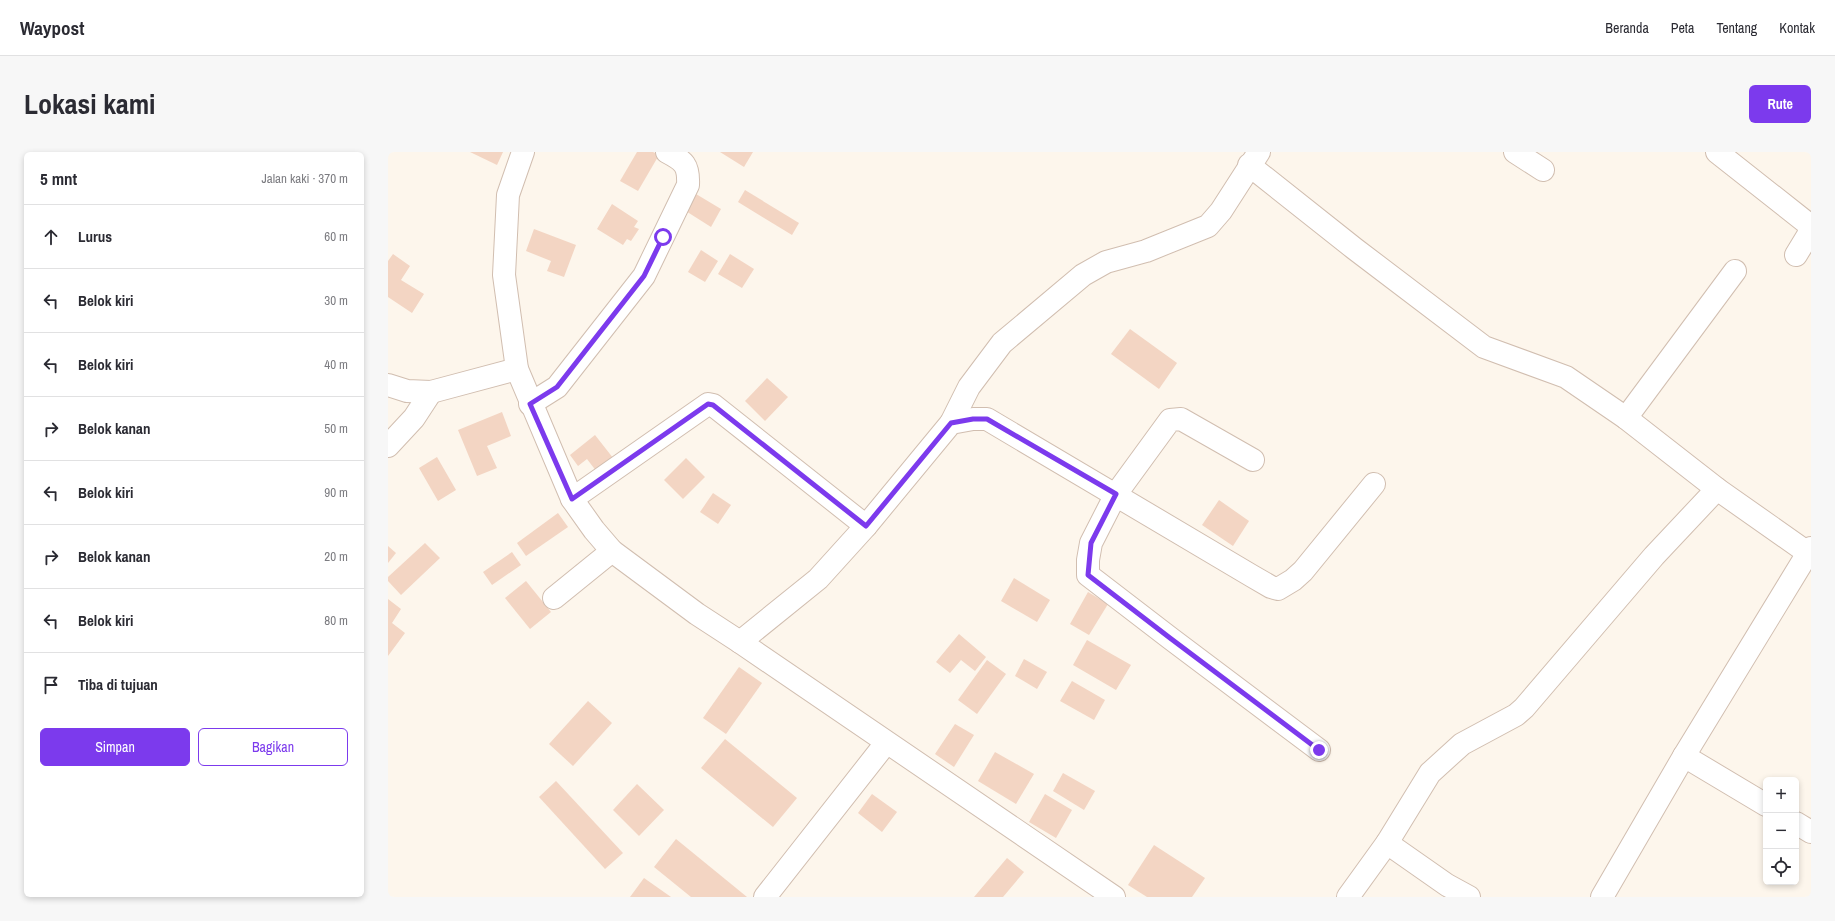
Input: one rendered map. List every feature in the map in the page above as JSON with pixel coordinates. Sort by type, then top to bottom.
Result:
[{"type":"street","points":[[523,152],[508,195],[504,275],[517,369],[530,404],[572,499],[594,530],[612,551],[697,614],[1114,897]]},
{"type":"street","points":[[530,404],[557,387],[644,276],[688,185],[689,172],[684,163],[667,152]]},
{"type":"street","points":[[1515,152],[1543,170]]},
{"type":"street","points":[[1717,152],[1807,223],[1810,232],[1796,256]]},
{"type":"street","points":[[740,642],[818,579],[866,526],[951,423],[969,387],[1002,343],[1083,275],[1106,262],[1146,251],[1208,226],[1221,211],[1254,159],[1355,249],[1484,347],[1566,377],[1626,418],[1717,489],[1809,551],[1684,756],[1602,897]]},
{"type":"street","points":[[1626,418],[1736,271]]},
{"type":"street","points":[[388,385],[407,391],[431,392],[517,369]]},
{"type":"street","points":[[388,446],[414,418],[431,392]]},
{"type":"street","points":[[572,499],[708,404],[713,405],[866,526]]},
{"type":"street","points":[[951,423],[973,419],[987,419],[1116,494],[1258,580],[1278,589],[1293,580],[1303,571],[1374,484]]},
{"type":"street","points":[[1252,460],[1181,419],[1170,420],[1116,494],[1091,543],[1088,575],[1319,750]]},
{"type":"street","points":[[1348,897],[1387,843],[1430,773],[1462,744],[1516,715],[1524,708],[1654,556],[1717,489]]},
{"type":"street","points":[[554,598],[612,551]]},
{"type":"street","points":[[765,897],[886,743]]},
{"type":"street","points":[[1684,756],[1763,803]]},
{"type":"street","points":[[1799,825],[1811,832]]},
{"type":"street","points":[[1387,843],[1447,885],[1469,897]]},
{"type":"building","points":[[470,152],[503,152],[497,165]]},
{"type":"building","points":[[637,152],[653,152],[659,155],[638,191],[620,181]]},
{"type":"building","points":[[720,152],[753,152],[744,167]]},
{"type":"building","points":[[745,190],[799,223],[792,235],[738,202]]},
{"type":"building","points":[[691,191],[721,209],[711,227],[681,208]]},
{"type":"building","points":[[612,204],[638,221],[634,227],[639,229],[631,241],[627,239],[623,245],[597,229]]},
{"type":"building","points":[[534,229],[576,245],[564,277],[547,271],[551,261],[526,251]]},
{"type":"building","points":[[701,250],[718,261],[705,282],[688,272]]},
{"type":"building","points":[[393,254],[410,266],[401,280],[424,294],[412,313],[388,297],[388,261]]},
{"type":"building","points":[[730,254],[754,269],[742,288],[718,274]]},
{"type":"building","points":[[1130,329],[1177,363],[1159,389],[1111,354]]},
{"type":"building","points":[[767,378],[788,397],[765,421],[745,401]]},
{"type":"building","points":[[502,412],[511,436],[487,446],[497,468],[477,476],[458,430]]},
{"type":"building","points":[[595,435],[617,463],[600,476],[587,459],[578,466],[570,455]]},
{"type":"building","points":[[437,457],[456,490],[438,501],[419,468]]},
{"type":"building","points":[[686,458],[705,477],[683,499],[664,480]]},
{"type":"building","points":[[713,493],[731,505],[718,524],[700,512]]},
{"type":"building","points":[[1219,500],[1249,521],[1233,546],[1202,525]]},
{"type":"building","points":[[558,513],[568,527],[526,556],[517,543]]},
{"type":"building","points":[[425,543],[440,558],[401,595],[388,581],[388,577]]},
{"type":"building","points":[[388,546],[396,553],[388,563]]},
{"type":"building","points":[[512,552],[521,565],[492,585],[483,572]]},
{"type":"building","points":[[1014,578],[1050,600],[1037,622],[1001,601]]},
{"type":"building","points":[[526,581],[551,612],[530,629],[505,598]]},
{"type":"building","points":[[1088,592],[1108,604],[1089,635],[1070,624]]},
{"type":"building","points":[[388,599],[401,609],[392,623],[405,633],[388,656]]},
{"type":"building","points":[[959,634],[986,657],[975,671],[961,660],[950,673],[936,662]]},
{"type":"building","points":[[1087,640],[1131,665],[1116,690],[1073,665]]},
{"type":"building","points":[[1024,659],[1047,672],[1037,689],[1015,676]]},
{"type":"building","points":[[987,660],[1006,674],[977,714],[958,700]]},
{"type":"building","points":[[739,667],[762,683],[726,734],[703,718]]},
{"type":"building","points":[[1072,681],[1105,700],[1094,720],[1060,701]]},
{"type":"building","points":[[588,701],[612,723],[573,766],[549,744]]},
{"type":"building","points":[[955,724],[974,735],[954,767],[935,754]]},
{"type":"building","points":[[725,739],[797,798],[773,827],[701,768]]},
{"type":"building","points":[[995,752],[1034,774],[1016,804],[978,781]]},
{"type":"building","points":[[1063,773],[1095,791],[1084,810],[1053,791]]},
{"type":"building","points":[[556,781],[623,853],[605,869],[539,797]]},
{"type":"building","points":[[637,784],[664,810],[639,836],[613,810]]},
{"type":"building","points":[[872,794],[897,812],[882,832],[858,813]]},
{"type":"building","points":[[1045,794],[1072,810],[1056,838],[1029,822]]},
{"type":"building","points":[[676,839],[747,897],[691,897],[654,867]]},
{"type":"building","points":[[1154,845],[1205,878],[1192,897],[1147,897],[1128,885]]},
{"type":"building","points":[[1007,858],[1024,872],[1003,897],[974,897]]},
{"type":"building","points":[[644,878],[671,897],[630,897]]},
{"type":"route","points":[[663,237],[644,276],[557,387],[530,404],[572,499],[708,404],[713,405],[866,526],[951,423],[973,419],[987,419],[1116,494],[1091,543],[1088,560],[1088,575],[1319,750]]}]
